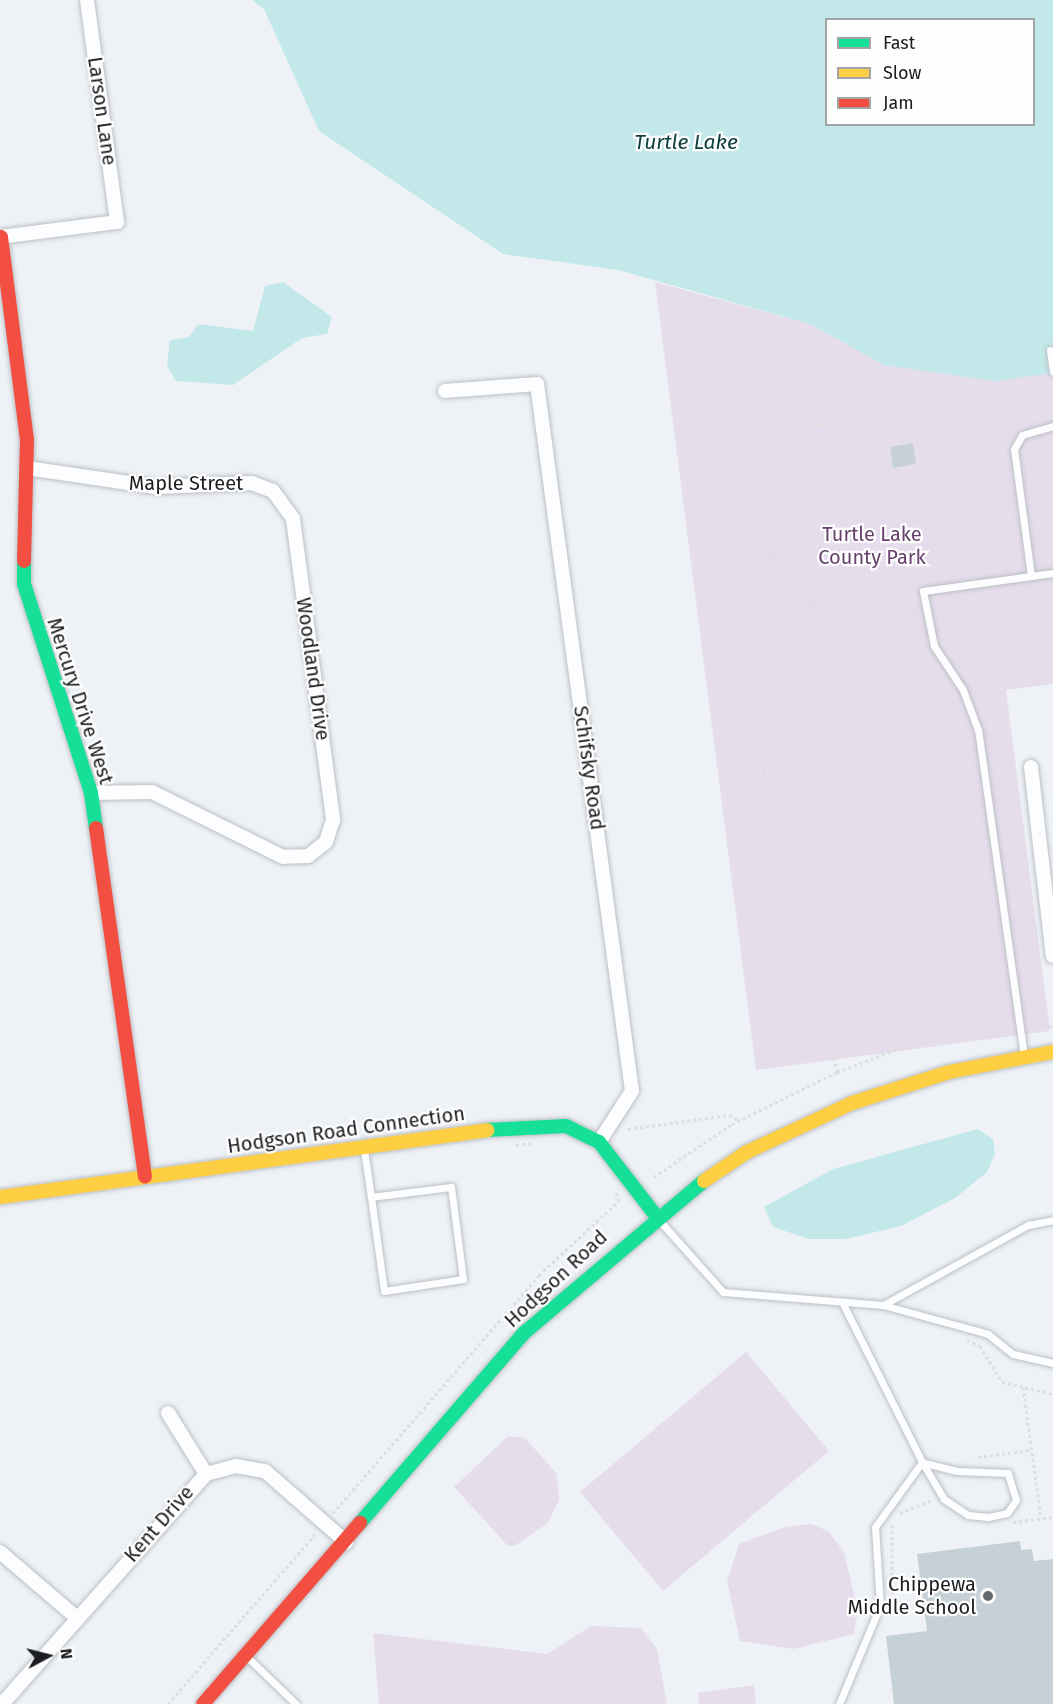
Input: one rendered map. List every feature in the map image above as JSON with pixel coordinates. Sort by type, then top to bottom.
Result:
[{"type":"street","name":"Larson Lane","points":[[1,237],[117,222],[87,0]]},
{"type":"street","name":"Mercury Drive West","points":[[1,237],[23,391],[27,468],[26,596],[92,794],[146,1177]]},
{"type":"street","name":"Schifsky Road","points":[[445,391],[537,384],[632,1091],[599,1142]]},
{"type":"street","name":"Maple Street","points":[[27,468],[156,488],[252,483],[273,491],[293,519]]},
{"type":"street","name":"Woodland Drive","points":[[92,794],[152,792],[291,859],[318,850],[333,820],[293,519]]},
{"type":"street","points":[[1031,767],[1053,956]]},
{"type":"street","name":"Hodgson Road","points":[[203,1704],[244,1654],[346,1542],[524,1333],[657,1217],[722,1166],[799,1125],[907,1084],[1024,1056],[1053,1052]]},
{"type":"street","name":"Hodgson Road Connection","points":[[0,1197],[526,1125],[566,1126],[599,1142],[657,1217]]},
{"type":"street","points":[[168,1413],[206,1474]]},
{"type":"street","name":"Kent Drive","points":[[2,1704],[206,1474],[236,1466],[265,1471],[346,1542]]},
{"type":"street","points":[[0,1552],[77,1618]]},
{"type":"lane","points":[[1050,350],[1053,372]]},
{"type":"lane","points":[[1031,576],[1014,449],[1022,435],[1053,426]]},
{"type":"lane","points":[[1024,1056],[978,730],[963,690],[934,646],[923,591],[1053,573]]},
{"type":"lane","points":[[364,1147],[384,1291],[463,1280],[451,1187],[371,1197]]},
{"type":"lane","points":[[657,1217],[723,1292],[843,1304],[883,1305],[988,1334],[1013,1354],[1053,1363]]},
{"type":"lane","points":[[883,1305],[1028,1225],[1053,1220]]},
{"type":"lane","points":[[843,1304],[922,1462],[944,1499],[968,1515],[1007,1513],[1016,1500],[1008,1473],[957,1471],[922,1462]]},
{"type":"lane","points":[[839,1704],[880,1606],[875,1527],[922,1462]]},
{"type":"lane","points":[[244,1654],[296,1704]]},
{"type":"path","points":[[848,392],[851,436],[864,465],[866,492]]},
{"type":"path","points":[[836,764],[785,735],[778,716],[781,697],[800,672],[792,628],[810,602],[807,587],[769,556],[756,539],[757,510],[778,464],[777,440],[788,427],[821,425],[891,452]]},
{"type":"path","points":[[914,448],[940,428],[1014,449]]},
{"type":"path","points":[[769,556],[747,600],[763,628],[769,685],[781,697]]},
{"type":"path","points":[[810,602],[877,615],[926,610]]},
{"type":"path","points":[[785,735],[763,771],[766,793],[805,842],[810,862],[802,896],[782,925],[781,939],[799,985],[826,1022],[837,1072]]},
{"type":"path","points":[[1031,1027],[1053,1026]]},
{"type":"path","points":[[654,1177],[739,1120],[837,1072],[908,1045],[1007,1028]]},
{"type":"path","points":[[628,1129],[729,1115],[739,1120]]},
{"type":"path","points":[[504,1146],[534,1143]]},
{"type":"path","points":[[333,1513],[531,1282],[619,1201],[614,1186]]},
{"type":"path","points":[[970,1329],[966,1344],[980,1347],[1002,1382],[1053,1394]]},
{"type":"path","points":[[1023,1387],[1041,1518]]},
{"type":"path","points":[[978,1457],[1031,1450]]},
{"type":"path","points":[[890,1610],[892,1521],[906,1508],[926,1500],[939,1508]]},
{"type":"path","points":[[1010,1523],[1053,1517]]},
{"type":"path","points":[[168,1704],[318,1530]]},
{"type":"green space","name":"Turtle Lake County Park","points":[[655,282],[810,324],[884,365],[1053,373],[1053,684],[1006,690],[1050,1031],[756,1070]]},
{"type":"green space","points":[[746,1352],[829,1451],[663,1591],[580,1492]]},
{"type":"green space","points":[[508,1436],[525,1438],[557,1474],[559,1500],[548,1523],[516,1545],[508,1546],[454,1487]]},
{"type":"green space","points":[[811,1524],[828,1531],[844,1552],[858,1610],[854,1634],[793,1649],[740,1641],[727,1581],[739,1544],[785,1527]]},
{"type":"green space","points":[[591,1626],[641,1628],[657,1649],[667,1704],[379,1704],[373,1633],[547,1654]]},
{"type":"green space","points":[[754,1685],[756,1704],[699,1704],[698,1693]]},
{"type":"water","name":"Turtle Lake","points":[[252,0],[1053,0],[1053,373],[994,381],[884,365],[810,324],[618,270],[503,254],[319,131],[264,9]]},
{"type":"water","points":[[283,282],[332,317],[327,334],[302,338],[233,385],[176,381],[167,366],[170,340],[189,337],[198,324],[253,331],[265,286]]},
{"type":"water","points":[[978,1129],[993,1139],[995,1154],[987,1172],[955,1198],[901,1226],[846,1239],[809,1239],[773,1227],[764,1207],[833,1169]]},
{"type":"building","points":[[913,443],[916,464],[893,468],[890,447]]},
{"type":"building","name":"Chippewa Middle School","points":[[1020,1541],[1021,1550],[1032,1549],[1034,1561],[1053,1559],[1053,1704],[894,1704],[886,1636],[927,1631],[917,1554]]},
{"type":"traffic: fast","points":[[24,561],[24,584],[91,793],[96,828]]},
{"type":"traffic: fast","points":[[487,1130],[566,1126],[599,1142],[657,1217]]},
{"type":"traffic: fast","points":[[360,1523],[524,1333],[704,1181]]},
{"type":"traffic: slow","points":[[704,1181],[747,1152],[852,1103],[949,1072],[1053,1052]]},
{"type":"traffic: slow","points":[[0,1197],[487,1130]]},
{"type":"traffic: jam","points":[[1,237],[27,439],[24,561]]},
{"type":"traffic: jam","points":[[96,828],[145,1177]]},
{"type":"traffic: jam","points":[[203,1704],[360,1523]]},
{"type":"place","name":"Chippewa Middle School","points":[[988,1596]]}]
